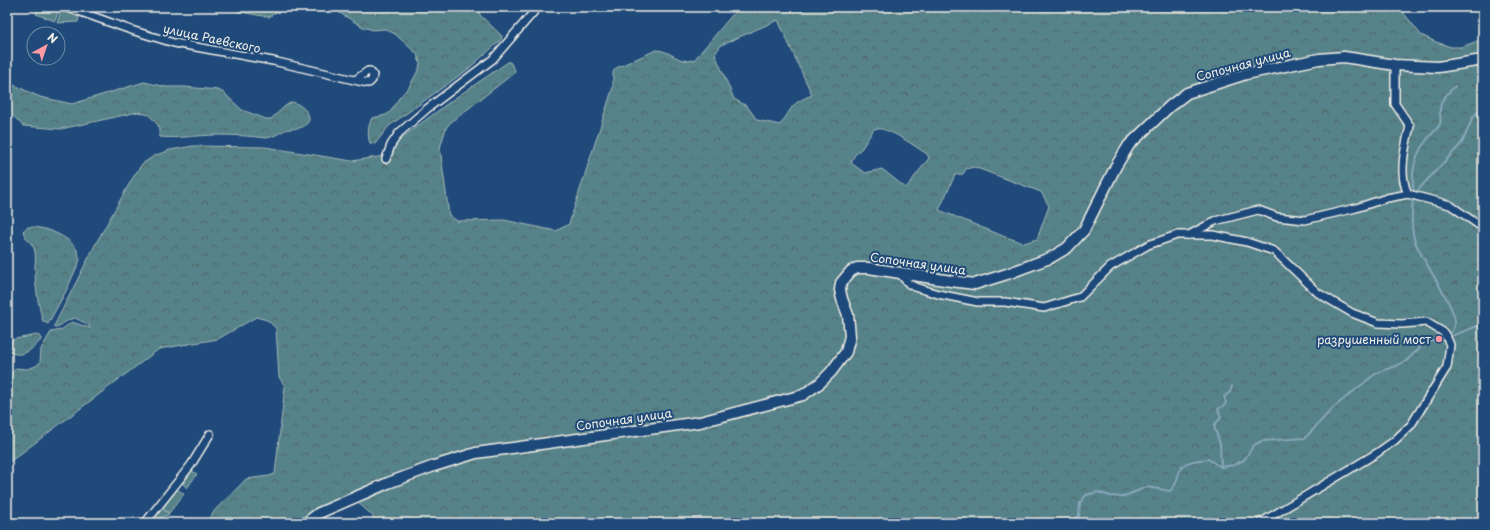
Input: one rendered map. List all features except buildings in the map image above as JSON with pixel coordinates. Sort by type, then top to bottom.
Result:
[{"type":"main road","name":"Сопочная улица","points":[[306,523],[319,514],[388,483],[434,466],[476,453],[700,422],[803,396],[812,390],[831,372],[846,352],[850,336],[848,315],[840,290],[841,283],[851,271],[857,268],[869,268],[975,284],[1050,258],[1068,248],[1084,230],[1116,166],[1129,145],[1170,106],[1187,93],[1246,74],[1319,59],[1344,57],[1395,66],[1438,67],[1483,60]]},
{"type":"street","name":"улица Раевского","points":[[67,7],[131,30],[174,43],[273,61],[355,80]]},
{"type":"street","points":[[386,159],[391,145],[400,133],[428,108],[492,59],[538,7]]},
{"type":"street","points":[[1395,66],[1395,104],[1410,126],[1404,158],[1404,183],[1408,194]]},
{"type":"street","points":[[1189,235],[1215,221],[1258,210],[1277,217],[1305,220],[1356,208],[1387,198],[1408,194],[1450,205],[1483,228]]},
{"type":"street","points":[[899,273],[909,284],[938,294],[978,302],[1005,302],[1044,308],[1080,297],[1110,267],[1148,245],[1177,235],[1213,235],[1247,242],[1274,251],[1318,293],[1352,313],[1378,323],[1402,324],[1426,322],[1443,332],[1450,345],[1447,367],[1411,425],[1394,441],[1377,453],[1260,523]]},
{"type":"street","points":[[145,523],[191,465],[210,434]]},
{"type":"green space","points":[[38,7],[49,7],[59,10],[55,21],[36,14]]},
{"type":"green space","points":[[230,7],[283,7],[269,17],[240,12]]},
{"type":"green space","points":[[319,7],[483,7],[479,12],[480,15],[502,36],[501,40],[467,70],[389,126],[375,144],[370,143],[368,137],[368,130],[372,118],[386,115],[391,111],[399,98],[409,87],[419,69],[420,63],[417,54],[395,34],[385,29],[373,30],[363,27],[335,10]]},
{"type":"green space","points":[[739,7],[1399,7],[1421,35],[1436,42],[1451,47],[1461,47],[1483,39],[1483,523],[374,523],[373,516],[355,500],[315,512],[300,523],[206,523],[220,505],[246,479],[275,474],[285,386],[279,377],[276,328],[267,320],[256,317],[218,339],[159,349],[7,464],[7,377],[10,376],[16,368],[27,369],[36,366],[40,362],[41,349],[51,332],[61,330],[72,322],[90,328],[89,325],[75,318],[56,327],[54,326],[95,245],[132,179],[142,164],[154,156],[170,150],[193,146],[265,147],[352,161],[384,156],[403,137],[451,101],[510,62],[515,70],[514,73],[450,123],[446,128],[440,148],[449,215],[457,221],[504,220],[556,231],[569,224],[613,87],[613,72],[616,68],[656,50],[666,52],[679,59],[688,61],[694,60]],"holes":[[[778,20],[812,95],[795,104],[780,125],[757,120],[747,106],[734,99],[715,54],[721,45]],[[878,128],[891,132],[927,154],[929,158],[906,188],[882,169],[865,173],[851,163],[854,156],[862,148],[874,129]],[[974,167],[1041,192],[1049,206],[1037,239],[1024,243],[939,210],[955,175],[963,174],[966,169]]]},
{"type":"green space","points":[[61,11],[79,17],[78,22],[57,23]]},
{"type":"green space","points":[[7,82],[40,97],[72,104],[144,82],[166,87],[218,90],[224,93],[242,110],[266,119],[271,119],[285,106],[292,102],[304,108],[309,115],[309,119],[308,123],[302,127],[285,130],[267,138],[223,135],[174,138],[160,137],[158,125],[149,115],[138,112],[61,129],[23,126],[7,109]]},
{"type":"green space","points":[[28,227],[41,228],[62,236],[74,245],[80,260],[66,291],[48,324],[43,321],[38,302],[34,249],[23,231]]},
{"type":"green space","points":[[37,335],[41,337],[41,340],[25,353],[16,354],[7,349],[9,343],[15,339]]},
{"type":"green space","points":[[192,471],[197,474],[187,488],[183,484]]},
{"type":"green space","points":[[177,489],[184,494],[169,513],[162,508]]},
{"type":"green space","points":[[162,508],[169,514],[159,518],[156,516]]},
{"type":"waterway","points":[[1414,193],[1413,173],[1416,159],[1422,147],[1440,124],[1440,106],[1445,96],[1455,86]]},
{"type":"waterway","points":[[1415,193],[1462,143],[1473,117],[1483,107]]},
{"type":"waterway","points":[[1413,198],[1412,221],[1414,239],[1454,315],[1454,326],[1448,336]]},
{"type":"waterway","points":[[1449,337],[1483,324]]},
{"type":"waterway","points":[[1067,523],[1079,516],[1080,503],[1086,495],[1098,492],[1110,496],[1122,497],[1147,487],[1170,491],[1175,485],[1179,472],[1183,466],[1188,463],[1208,459],[1221,467],[1234,465],[1244,460],[1254,445],[1262,441],[1305,438],[1334,407],[1375,374],[1405,362],[1425,343],[1444,338]]},
{"type":"waterway","points":[[1221,467],[1220,444],[1214,426],[1221,418],[1218,409],[1225,405],[1226,402],[1224,397],[1230,392],[1232,386]]},
{"type":"waterway","points":[[1049,523],[1059,521],[1065,523]]},
{"type":"place","name":"разрушенный мост","points":[[1439,339]]}]
